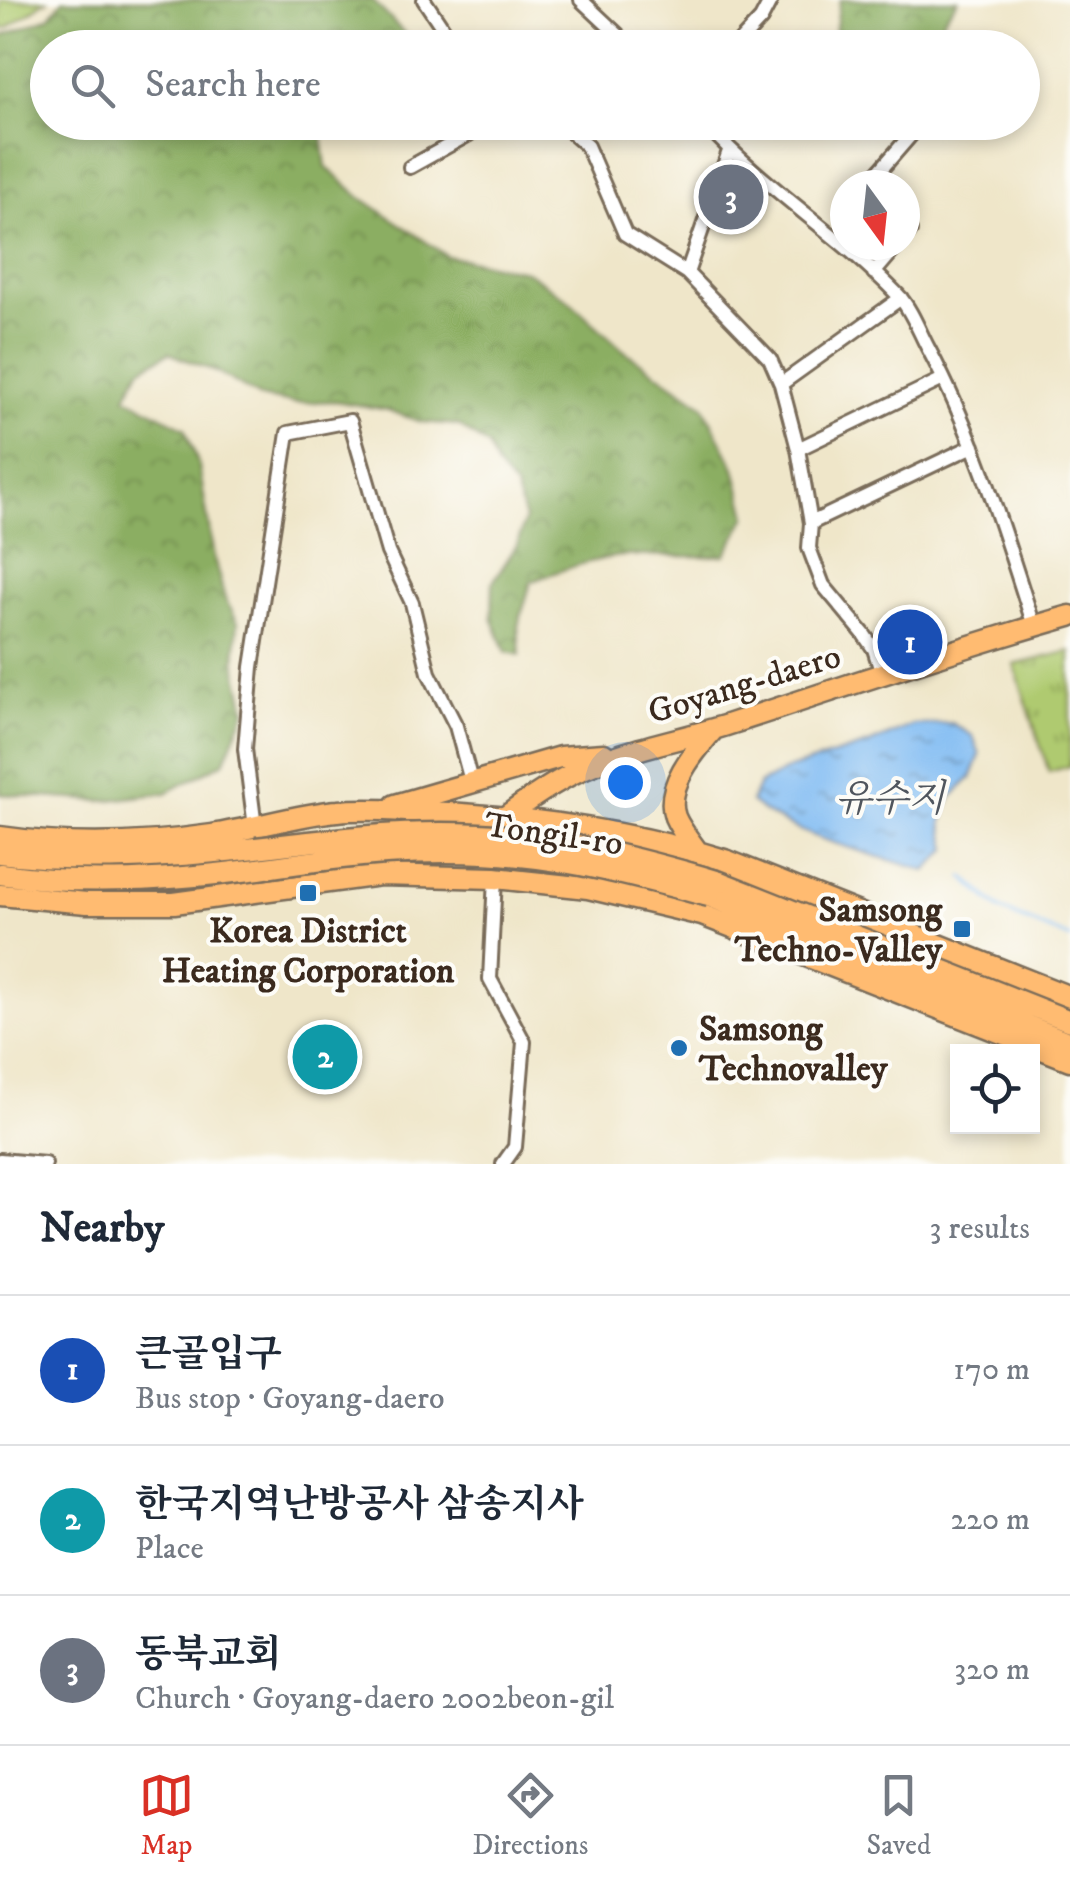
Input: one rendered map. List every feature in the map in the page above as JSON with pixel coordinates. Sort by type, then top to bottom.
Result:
[{"type":"main road","name":"Goyang-daero","points":[[505,816],[578,772],[634,751],[713,730],[973,643],[1070,616]]},
{"type":"main road","points":[[698,852],[674,814],[674,803],[688,759],[713,730]]},
{"type":"main road","points":[[379,810],[560,758],[634,751]]},
{"type":"main road","points":[[0,837],[117,843],[209,835],[330,812],[379,810],[545,821],[698,852],[746,868],[1070,997]]},
{"type":"main road","points":[[330,812],[353,826],[360,846],[358,863],[346,880]]},
{"type":"main road","points":[[495,878],[505,816]]},
{"type":"main road","name":"Tongil-ro","points":[[0,853],[123,859],[365,835],[481,834],[586,849],[652,862],[1070,1043]]},
{"type":"main road","name":"Tongil-ro","points":[[0,874],[93,881],[151,880],[327,859],[446,851],[519,855],[715,889],[1070,1021]]},
{"type":"main road","points":[[0,896],[87,903],[174,902],[380,876],[495,878],[588,888],[702,915],[1070,1060]]},
{"type":"street","points":[[424,0],[444,30]]},
{"type":"street","points":[[580,0],[612,30]]},
{"type":"street","points":[[751,30],[771,0]]},
{"type":"street","points":[[410,168],[459,140]]},
{"type":"street","points":[[580,140],[587,146],[625,234],[686,273],[770,359],[798,448],[811,523],[808,548],[823,585],[874,649],[882,674]]},
{"type":"street","points":[[720,140],[901,298],[984,471],[1034,626]]},
{"type":"street","points":[[880,170],[906,140]]},
{"type":"street","points":[[686,273],[730,151]]},
{"type":"street","points":[[874,273],[885,260]]},
{"type":"street","points":[[781,384],[901,298]]},
{"type":"street","points":[[798,448],[943,379]]},
{"type":"street","points":[[256,827],[245,750],[252,668],[288,433],[350,421],[388,552],[412,603],[429,674],[456,726],[471,781]]},
{"type":"street","points":[[811,523],[972,446]]},
{"type":"street","points":[[495,878],[490,979],[524,1042],[515,1147],[503,1164]]},
{"type":"street","points":[[0,1160],[45,1164]]},
{"type":"green space","points":[[0,0],[47,0],[8,28],[0,29]]},
{"type":"green space","points":[[63,0],[372,0],[401,30],[30,30],[30,140],[322,140],[326,167],[360,197],[447,256],[526,271],[567,299],[623,350],[703,405],[735,468],[747,516],[725,555],[610,557],[531,582],[518,626],[520,655],[506,652],[492,618],[493,582],[517,545],[525,519],[515,488],[497,467],[488,446],[458,425],[421,422],[388,410],[335,401],[294,403],[260,397],[219,373],[169,353],[140,369],[126,397],[185,428],[199,466],[225,599],[238,622],[235,660],[246,710],[224,762],[166,793],[102,801],[0,794],[0,37],[49,17]]},
{"type":"green space","points":[[840,0],[958,0],[938,30],[836,30]]},
{"type":"green space","points":[[1070,651],[1070,766],[1049,772],[1014,665]]},
{"type":"water","name":"유수지","points":[[952,723],[973,736],[980,755],[971,778],[951,797],[942,822],[948,849],[926,871],[812,835],[751,802],[759,784],[789,769],[869,744],[913,725]]},
{"type":"waterway","points":[[963,877],[1001,910],[1070,938]]},
{"type":"place","name":"동북교회","points":[[731,197]]},
{"type":"place","name":"큰골입구","points":[[910,642]]},
{"type":"place","name":"Korea District Heating Corporation","points":[[308,893]]},
{"type":"place","name":"Samsong Techno-Valley","points":[[962,929]]},
{"type":"place","name":"Samsong Technovalley","points":[[679,1048]]},
{"type":"place","name":"한국지역난방공사 삼송지사","points":[[325,1057]]}]
